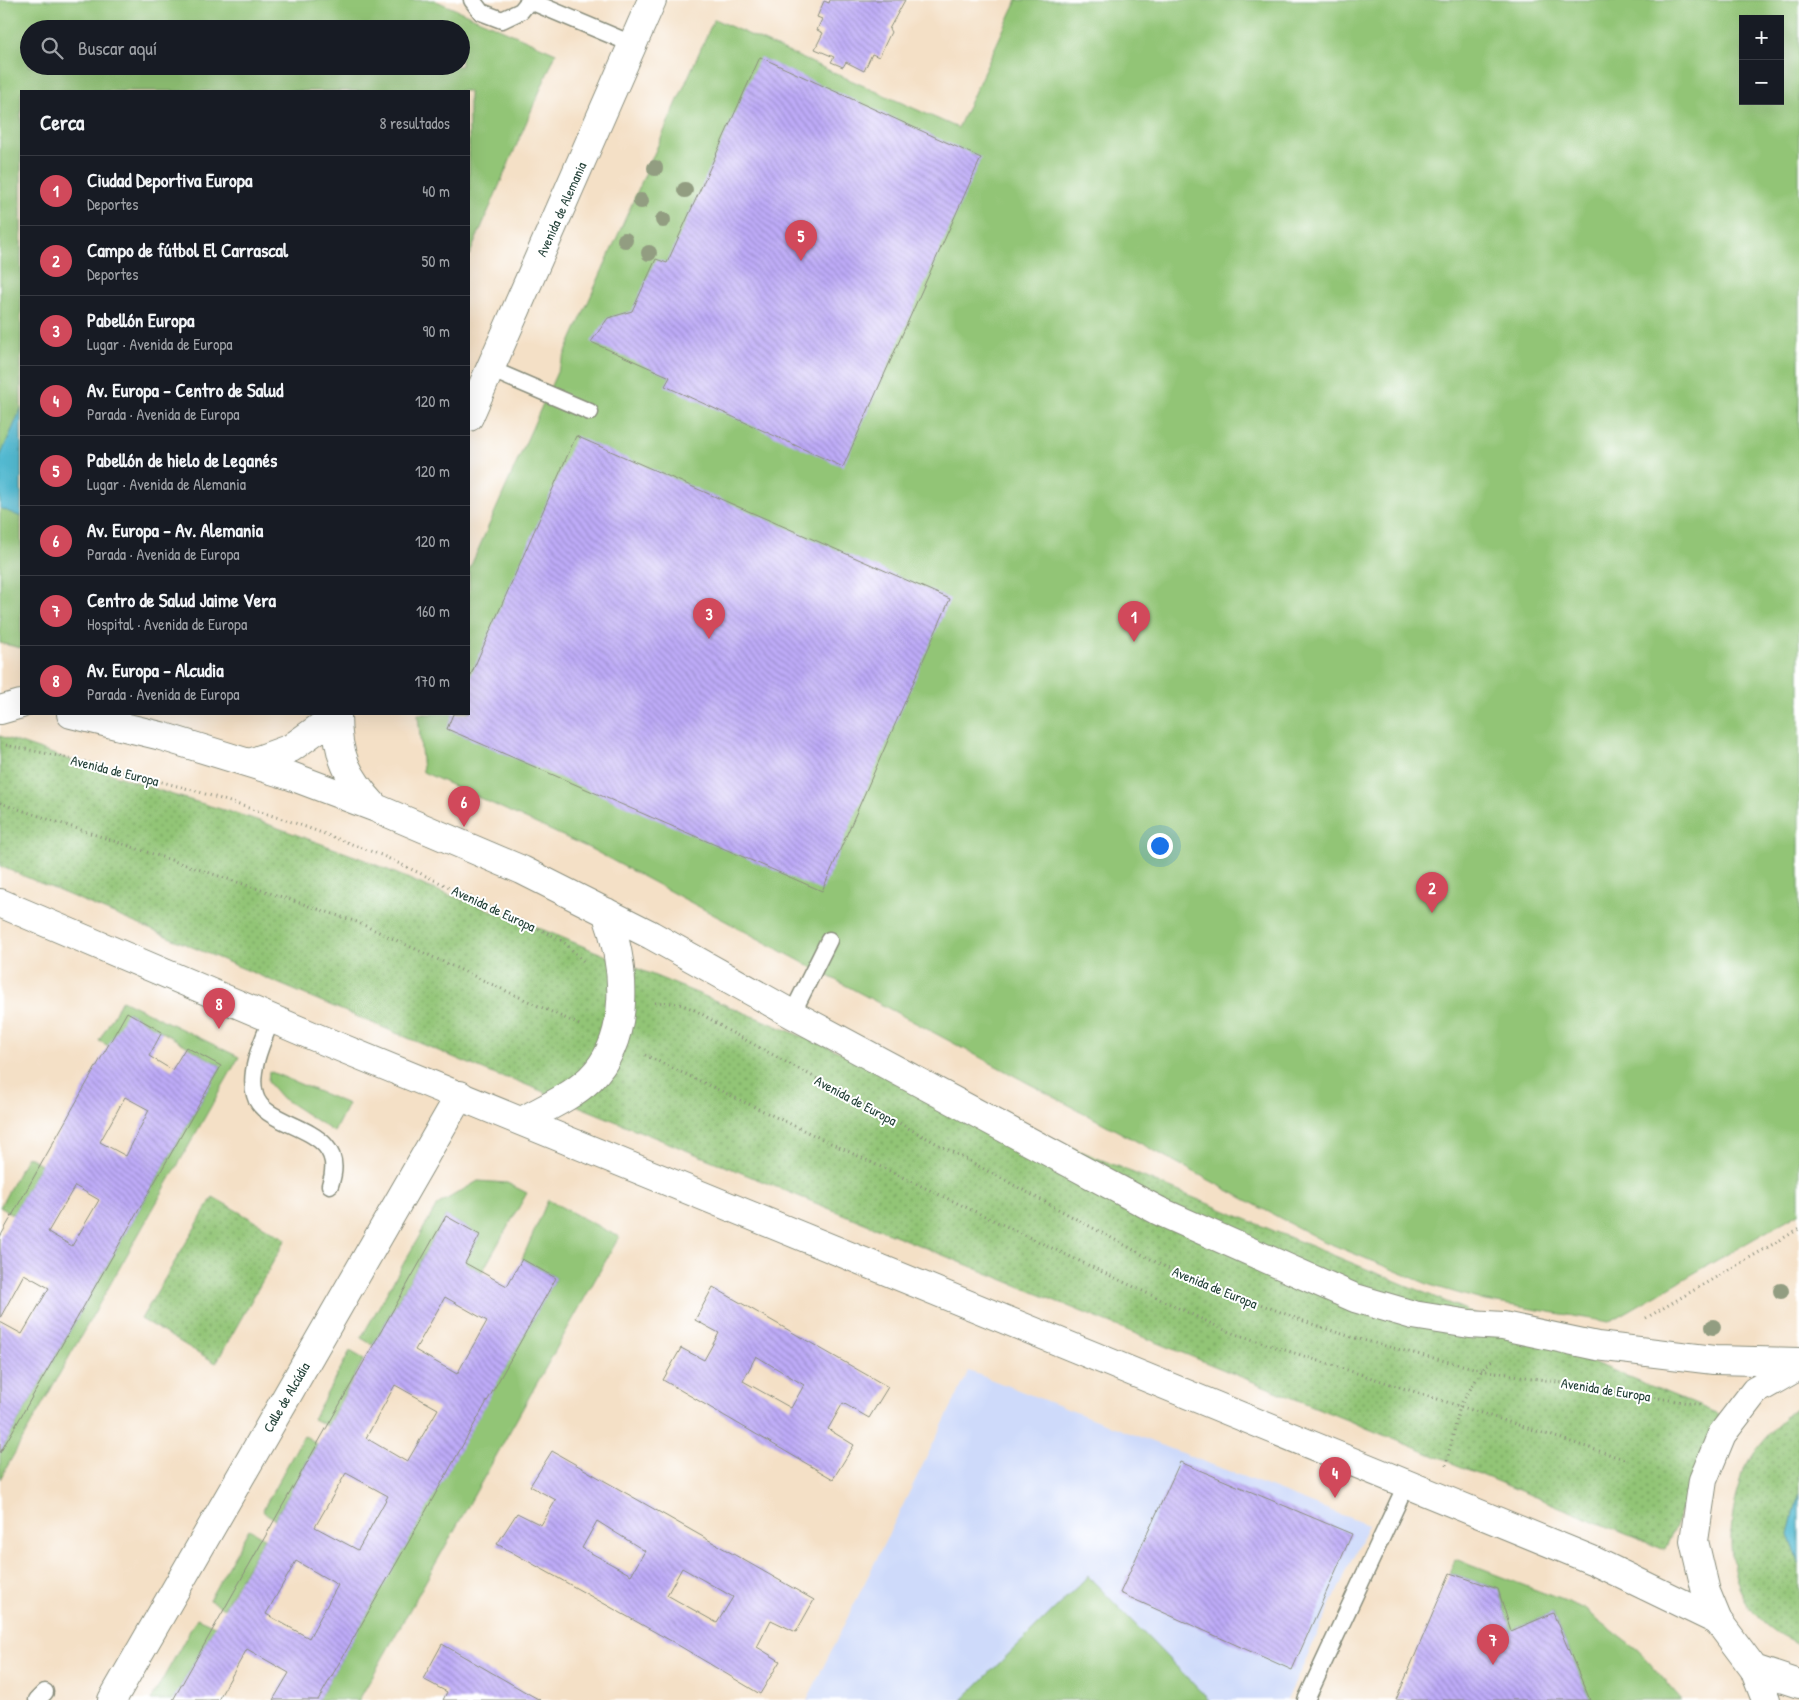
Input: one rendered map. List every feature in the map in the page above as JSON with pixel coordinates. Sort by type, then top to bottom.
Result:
[{"type":"main road","name":"Avenida de Alemania","points":[[470,415],[652,0]]},
{"type":"main road","points":[[0,698],[20,703]]},
{"type":"main road","points":[[0,710],[20,703]]},
{"type":"main road","points":[[75,715],[161,736],[250,763],[376,808],[522,870],[606,912],[1158,1211],[1355,1298],[1382,1307],[1470,1324],[1503,1326],[1597,1346],[1714,1360],[1799,1362]]},
{"type":"main road","points":[[250,763],[291,748],[337,715]]},
{"type":"main road","points":[[338,715],[346,767],[352,780],[376,808]]},
{"type":"main road","points":[[0,903],[272,1018],[1592,1560],[1718,1621]]},
{"type":"main road","points":[[522,1121],[565,1097],[591,1078],[601,1066],[614,1040],[621,999],[618,948],[606,912]]},
{"type":"main road","name":"Calle de Alcúdia","points":[[112,1700],[460,1095]]},
{"type":"main road","points":[[1766,1700],[1754,1669],[1718,1621],[1706,1592],[1694,1541],[1704,1480],[1722,1434],[1755,1391],[1799,1366]]},
{"type":"main road","points":[[1754,1669],[1799,1684]]},
{"type":"lane","points":[[472,0],[481,12],[502,20],[521,11],[530,1],[632,44]]},
{"type":"lane","points":[[490,369],[590,412]]},
{"type":"lane","points":[[792,1014],[829,940]]},
{"type":"lane","points":[[272,1018],[259,1052],[254,1079],[255,1097],[267,1111],[314,1134],[327,1149],[334,1165],[330,1185]]},
{"type":"lane","points":[[1306,1700],[1406,1485]]},
{"type":"path","name":"Avenida de Europa","points":[[0,746],[17,746],[87,762],[196,791],[338,839],[381,855],[556,937],[571,948],[585,963]]},
{"type":"path","points":[[0,803],[357,922],[614,1040],[1229,1332],[1628,1460]]},
{"type":"path","name":"Avenida de Europa","points":[[621,999],[654,1003],[672,1001],[684,1004],[736,1035],[1167,1268],[1264,1306],[1351,1336],[1482,1370],[1697,1403],[1734,1420]]},
{"type":"path","points":[[1597,1346],[1799,1230]]},
{"type":"path","points":[[1433,1496],[1447,1461],[1460,1406],[1482,1370],[1493,1359],[1503,1326]]},
{"type":"shaded area","points":[[969,1371],[1368,1525],[1287,1700],[807,1700]]},
{"type":"green space","points":[[0,0],[434,0],[556,53],[470,254],[470,90],[20,90],[20,648],[0,643]]},
{"type":"green space","points":[[1017,0],[1799,0],[1799,1213],[1609,1322],[1485,1301],[1430,1285],[1321,1240],[591,849],[423,772],[418,715],[470,715],[470,568],[714,19],[958,128]]},
{"type":"green space","points":[[0,736],[173,795],[251,818],[360,858],[430,888],[534,926],[1721,1415],[1665,1550],[512,1079],[498,1076],[0,866]]},
{"type":"green space","points":[[122,1000],[239,1057],[0,1479],[0,1453],[221,1066],[128,1012],[109,1046],[99,1041]]},
{"type":"green space","points":[[269,1071],[348,1104],[334,1132],[282,1098],[268,1082]]},
{"type":"green space","points":[[27,1156],[41,1164],[13,1215],[0,1207]]},
{"type":"green space","points":[[478,1181],[507,1183],[527,1193],[482,1272],[465,1263],[479,1235],[446,1216],[373,1345],[361,1338],[437,1205]]},
{"type":"green space","points":[[213,1197],[286,1239],[216,1363],[141,1319]]},
{"type":"green space","points":[[548,1200],[619,1237],[359,1700],[318,1700],[556,1278],[522,1259]]},
{"type":"green space","points":[[350,1351],[364,1359],[327,1426],[313,1419]]},
{"type":"green space","points":[[1799,1406],[1799,1494],[1789,1533],[1799,1563],[1799,1644],[1777,1633],[1760,1619],[1747,1603],[1738,1583],[1733,1562],[1731,1540],[1732,1518],[1744,1469],[1755,1451],[1769,1434]]},
{"type":"green space","points":[[304,1435],[317,1444],[275,1519],[262,1511]]},
{"type":"green space","points":[[249,1529],[264,1538],[224,1608],[209,1600]]},
{"type":"green space","points":[[1455,1559],[1583,1608],[1639,1651],[1682,1700],[1590,1700],[1553,1613],[1511,1631],[1498,1589],[1450,1573]]},
{"type":"green space","points":[[1088,1576],[1209,1700],[962,1700]]},
{"type":"green space","points":[[197,1618],[215,1626],[173,1700],[151,1700]]},
{"type":"water","points":[[20,411],[20,517],[0,508],[0,457]]},
{"type":"water","points":[[1799,1494],[1799,1563],[1789,1533]]},
{"type":"building","points":[[830,0],[905,0],[889,29],[891,32],[879,57],[872,54],[864,71],[846,62],[843,67],[831,62],[834,57],[815,49],[823,33],[817,30],[822,19],[817,17],[824,1],[829,3]]},
{"type":"building","points":[[760,57],[981,158],[843,467],[665,386],[670,377],[591,342],[608,318],[632,311],[656,259],[667,263]]},
{"type":"building","points":[[576,436],[950,599],[822,891],[447,729],[453,715],[470,715],[470,677]]},
{"type":"building","points":[[127,1012],[162,1032],[149,1056],[172,1070],[186,1047],[221,1066],[0,1453],[0,1322],[22,1334],[49,1288],[24,1274],[0,1318],[0,1237]],"holes":[[[125,1097],[149,1110],[126,1156],[100,1142]],[[75,1186],[99,1200],[72,1246],[48,1232]]]},
{"type":"building","points":[[446,1216],[480,1235],[465,1263],[507,1286],[522,1259],[556,1278],[318,1700],[273,1700],[289,1673],[247,1649],[218,1700],[173,1700]],"holes":[[[445,1297],[487,1321],[457,1374],[415,1350]],[[395,1385],[438,1409],[407,1462],[366,1438]],[[346,1473],[388,1496],[358,1550],[315,1527]],[[296,1561],[338,1585],[309,1638],[266,1614]]]},
{"type":"building","points":[[713,1287],[888,1387],[869,1418],[843,1403],[828,1429],[854,1445],[833,1479],[663,1380],[681,1348],[704,1360],[719,1333],[695,1320]],"holes":[[[756,1356],[804,1385],[791,1408],[743,1381]]]},
{"type":"building","points":[[552,1451],[814,1600],[796,1632],[771,1620],[757,1647],[780,1661],[760,1694],[673,1642],[497,1544],[517,1513],[541,1525],[556,1500],[530,1486]],"holes":[[[597,1521],[645,1551],[631,1575],[582,1548]],[[682,1568],[733,1597],[717,1623],[667,1595]]]},
{"type":"building","points":[[1180,1462],[1352,1534],[1292,1670],[1120,1593]]},
{"type":"building","points":[[1450,1573],[1498,1589],[1511,1631],[1553,1613],[1590,1700],[1396,1700]]},
{"type":"building","points":[[442,1644],[540,1700],[443,1700],[447,1692],[423,1679]]},
{"type":"place","name":"Pabellón de hielo de Leganés","points":[[801,261]]},
{"type":"place","name":"Pabellón Europa","points":[[709,639]]},
{"type":"place","name":"Ciudad Deportiva Europa","points":[[1134,642]]},
{"type":"place","name":"Av. Europa - Av. Alemania","points":[[464,827]]},
{"type":"place","name":"Campo de fútbol El Carrascal","points":[[1432,913]]},
{"type":"place","name":"Av. Europa - Alcudia","points":[[219,1029]]},
{"type":"place","name":"Av. Europa - Centro de Salud","points":[[1335,1498]]},
{"type":"place","name":"Centro de Salud Jaime Vera","points":[[1493,1665]]}]
